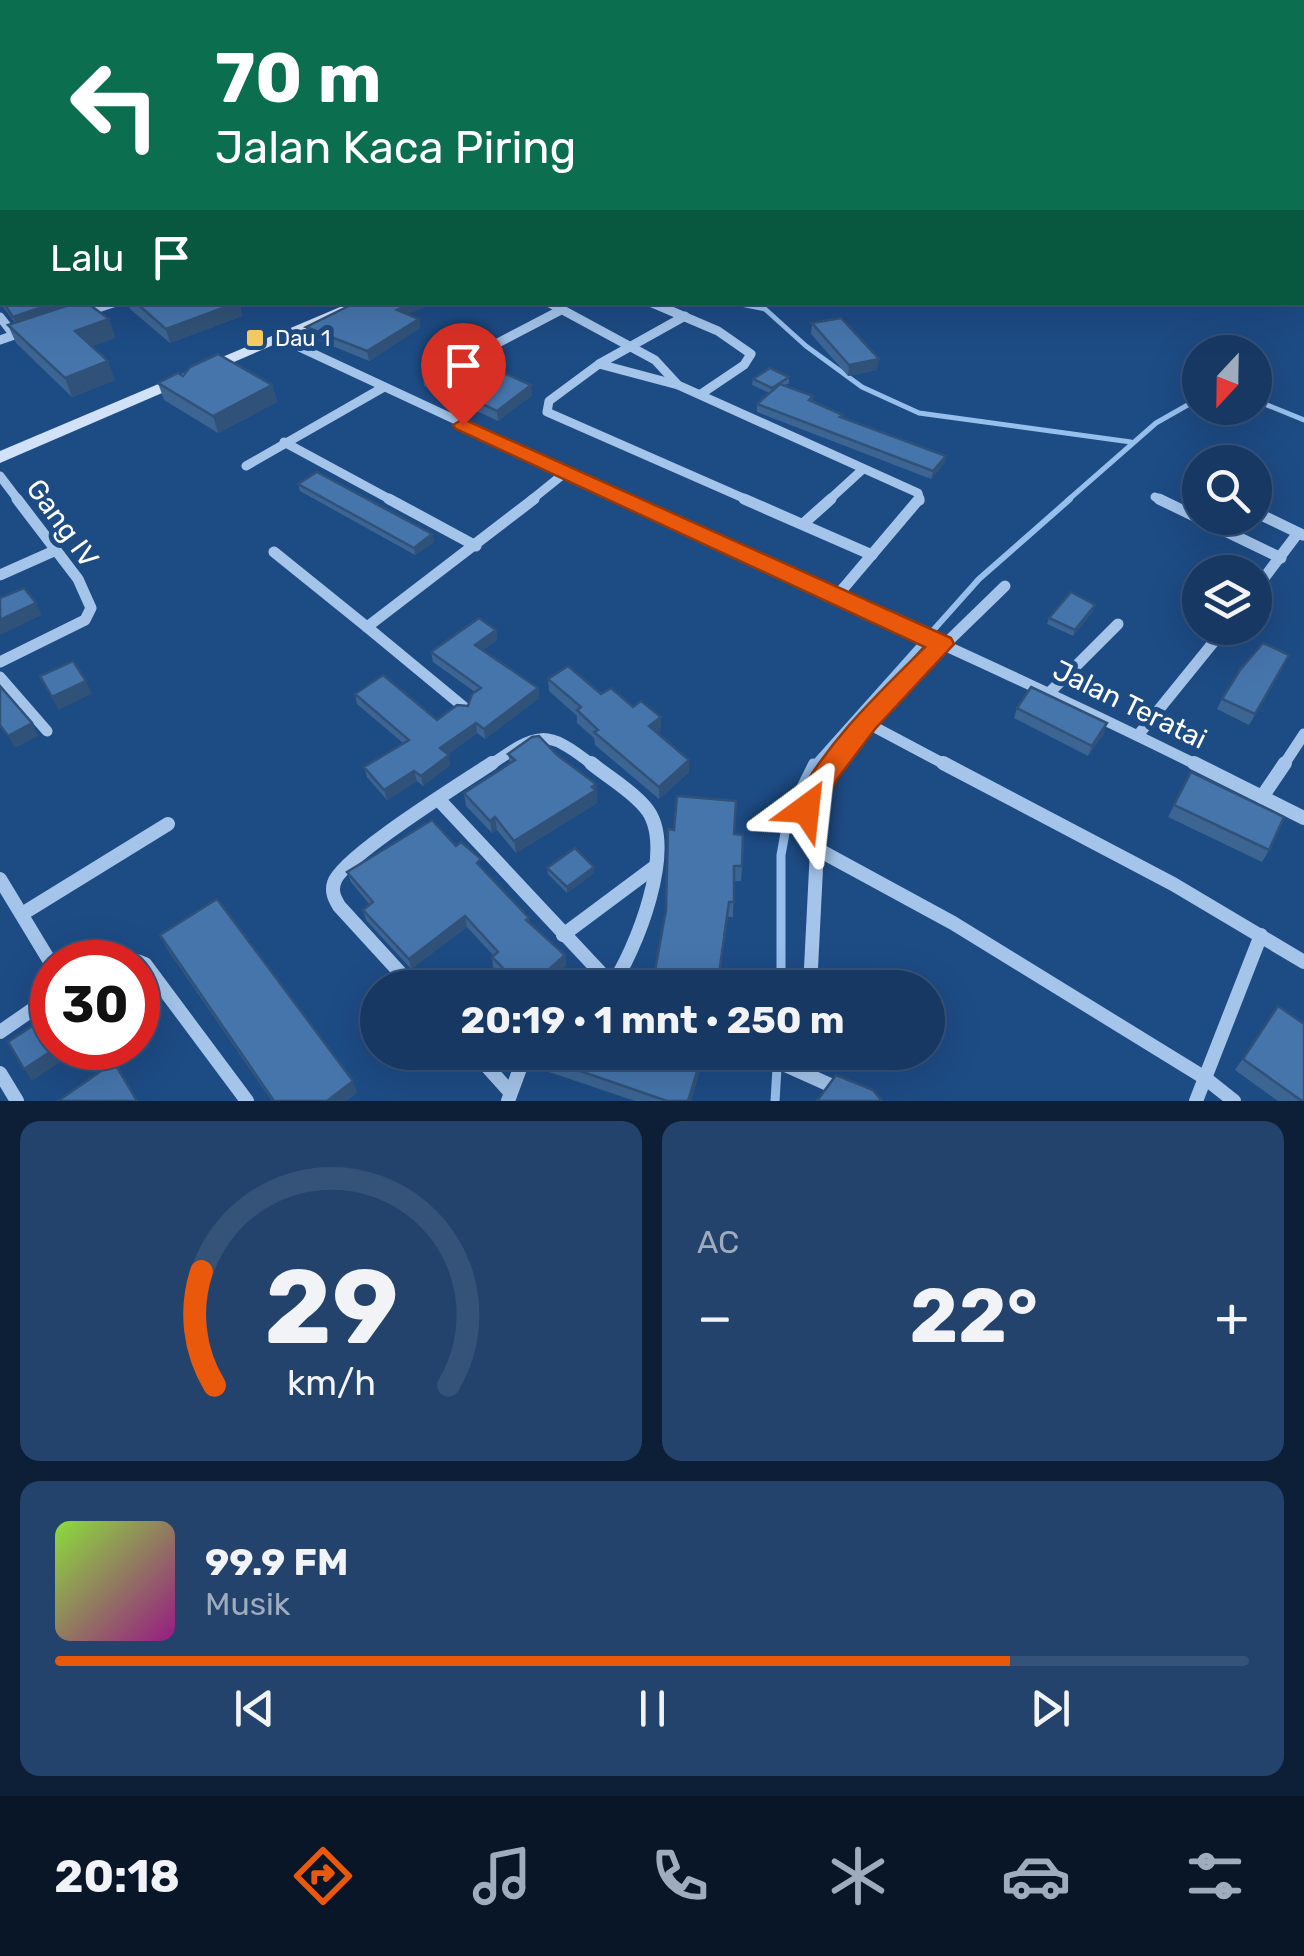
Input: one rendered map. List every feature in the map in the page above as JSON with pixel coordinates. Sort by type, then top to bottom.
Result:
[{"type":"main road","points":[[0,458],[359,305]]},
{"type":"street","points":[[72,316],[107,305]]},
{"type":"street","points":[[553,305],[631,345],[672,374],[678,385]]},
{"type":"street","points":[[658,305],[685,316],[751,354],[744,365],[701,394]]},
{"type":"street","points":[[492,346],[561,310]]},
{"type":"street","points":[[685,316],[599,364],[549,401],[546,412],[872,555]]},
{"type":"street","points":[[0,317],[14,335]]},
{"type":"street","points":[[0,340],[28,330]]},
{"type":"street","name":"Jalan Teratai","points":[[282,339],[906,630],[1050,692],[1304,818]]},
{"type":"street","points":[[599,364],[701,394],[920,496],[920,502],[836,597]]},
{"type":"street","points":[[246,466],[384,387]]},
{"type":"street","points":[[284,442],[476,546]]},
{"type":"street","points":[[803,524],[863,469]]},
{"type":"street","points":[[367,628],[566,472]]},
{"type":"street","name":"Gang IV","points":[[0,476],[78,578],[92,608],[90,614],[0,662]]},
{"type":"street","points":[[1155,497],[1281,558]]},
{"type":"street","points":[[1272,520],[1301,534],[1272,569]]},
{"type":"street","points":[[0,575],[54,551]]},
{"type":"street","points":[[274,552],[465,708]]},
{"type":"street","points":[[811,970],[817,849],[806,809],[828,770],[865,722],[936,642],[1005,586]]},
{"type":"street","points":[[1050,692],[1118,624]]},
{"type":"street","points":[[1138,734],[1211,645]]},
{"type":"street","points":[[0,677],[47,731]]},
{"type":"street","points":[[865,722],[1262,934],[1304,962]]},
{"type":"street","points":[[1262,797],[1304,734]]},
{"type":"street","points":[[398,970],[339,906],[333,894],[334,880],[354,858],[441,802],[518,743],[544,735],[555,738],[648,808],[655,829],[654,868],[641,928],[621,970]]},
{"type":"street","points":[[441,802],[597,970]]},
{"type":"street","points":[[22,914],[168,824]]},
{"type":"street","points":[[817,849],[952,922],[1206,1078],[1234,1101]]},
{"type":"street","points":[[563,935],[654,868]]},
{"type":"street","points":[[0,879],[37,940]]},
{"type":"street","points":[[1196,1101],[1262,934]]},
{"type":"street","points":[[160,983],[247,1101]]},
{"type":"street","points":[[0,1032],[30,1011]]},
{"type":"street","points":[[488,1070],[509,1096]]},
{"type":"street","points":[[509,1096],[519,1070]]},
{"type":"street","points":[[796,1070],[852,1094]]},
{"type":"street","points":[[0,1073],[17,1101]]},
{"type":"building","points":[[5,305],[48,305],[13,317]]},
{"type":"building","points":[[69,305],[90,305],[109,319],[75,331],[108,361],[65,378],[8,325]]},
{"type":"building","points":[[138,305],[231,305],[166,329]]},
{"type":"building","points":[[351,305],[407,305],[397,310],[419,319],[367,351],[306,327]]},
{"type":"building","points":[[841,318],[879,359],[849,365],[812,323]]},
{"type":"building","points":[[218,354],[272,385],[213,416],[158,383],[178,373],[183,376],[190,367]]},
{"type":"building","points":[[443,364],[482,381],[499,371],[531,385],[497,411],[423,376]]},
{"type":"building","points":[[770,368],[789,377],[772,388],[753,379]]},
{"type":"building","points":[[780,384],[813,396],[809,400],[843,415],[840,417],[946,456],[933,471],[757,404]]},
{"type":"building","points":[[317,472],[432,534],[414,548],[298,484]]},
{"type":"building","points":[[24,588],[36,603],[0,620],[0,598]]},
{"type":"building","points":[[1071,592],[1095,605],[1075,630],[1049,618]]},
{"type":"building","points":[[479,618],[496,630],[475,645],[538,688],[484,729],[476,723],[440,748],[449,755],[421,776],[414,771],[384,790],[364,767],[409,740],[355,694],[383,675],[437,720],[457,705],[468,706],[472,694],[481,688],[431,652]]},
{"type":"building","points":[[1261,645],[1289,655],[1255,714],[1222,699]]},
{"type":"building","points":[[73,661],[86,681],[52,697],[40,676]]},
{"type":"building","points":[[568,666],[601,694],[611,688],[633,707],[641,701],[661,717],[649,726],[689,760],[659,787],[594,732],[598,730],[577,710],[581,707],[548,679]]},
{"type":"building","points":[[0,686],[32,723],[8,736],[0,725]]},
{"type":"building","points":[[1031,687],[1107,723],[1092,746],[1017,708]]},
{"type":"building","points":[[539,736],[596,784],[592,787],[596,790],[514,841],[495,817],[490,821],[464,793],[515,760],[508,754]]},
{"type":"building","points":[[1191,772],[1284,817],[1269,850],[1174,805]]},
{"type":"building","points":[[677,796],[736,801],[734,834],[743,835],[742,866],[734,866],[734,902],[729,902],[720,970],[655,970],[666,910],[668,829],[674,830]]},
{"type":"building","points":[[432,820],[456,846],[461,842],[481,859],[477,863],[529,918],[526,920],[565,955],[548,970],[505,970],[492,957],[498,952],[465,916],[409,959],[363,910],[373,902],[347,872]]},
{"type":"building","points":[[575,848],[594,867],[567,887],[547,868]]},
{"type":"building","points":[[217,899],[353,1081],[327,1101],[274,1101],[160,935]]},
{"type":"building","points":[[1278,1006],[1304,1024],[1304,1101],[1243,1059]]},
{"type":"building","points":[[30,1028],[30,1065],[24,1069],[8,1042]]},
{"type":"building","points":[[103,1070],[119,1070],[137,1101],[58,1101]]},
{"type":"building","points":[[577,1070],[697,1070],[688,1101],[667,1101]]},
{"type":"building","points":[[836,1075],[873,1090],[882,1101],[817,1101]]},
{"type":"waterway","points":[[746,305],[765,309],[806,346],[862,387],[919,413],[1131,442]]},
{"type":"waterway","points":[[1272,407],[1304,420]]},
{"type":"waterway","points":[[1067,501],[1156,423],[1182,408]]},
{"type":"waterway","points":[[812,766],[979,579],[1070,499]]},
{"type":"waterway","points":[[781,970],[781,855],[789,811],[813,763]]},
{"type":"waterway","points":[[775,1101],[777,1070]]},
{"type":"place","name":"Dau 1","points":[[255,338]]},
{"type":"route","points":[[463,425],[942,644],[865,722],[828,770],[806,809]]}]
